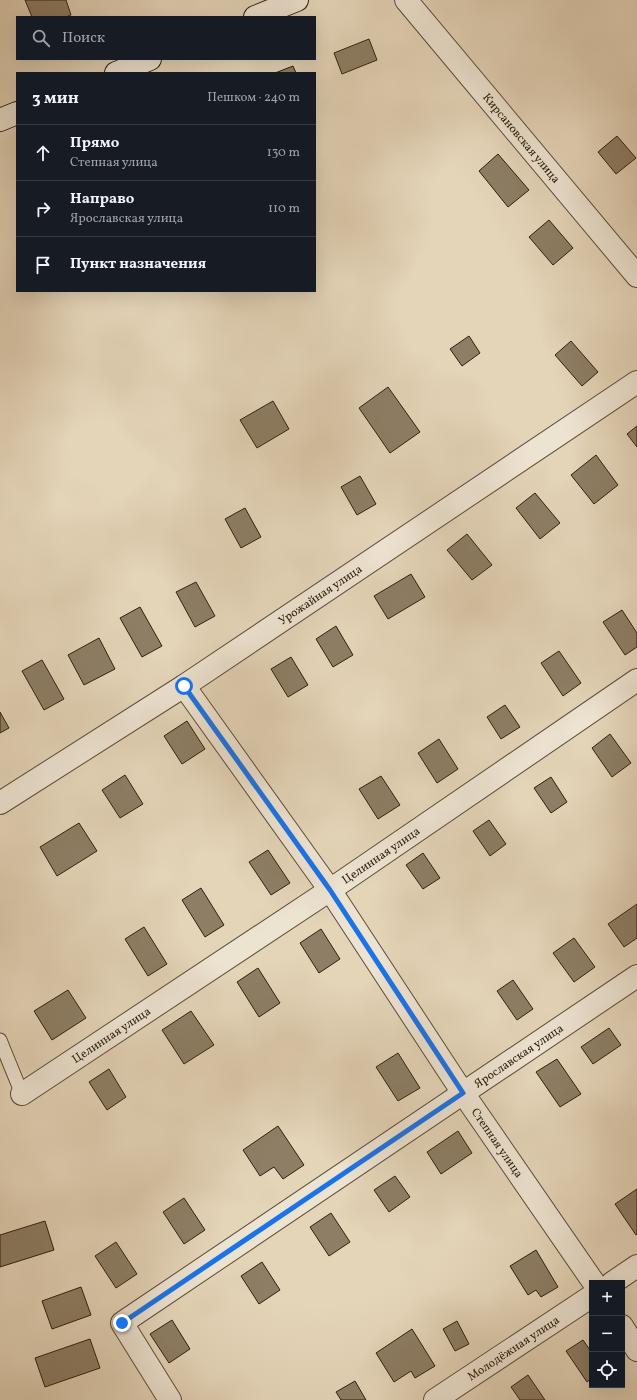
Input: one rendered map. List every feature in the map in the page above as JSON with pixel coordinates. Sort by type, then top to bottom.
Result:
[{"type":"street","points":[[257,16],[297,0]]},
{"type":"street","name":"Кирсановская улица","points":[[406,0],[637,276]]},
{"type":"street","points":[[118,72],[148,60]]},
{"type":"street","points":[[0,120],[16,113]]},
{"type":"street","name":"Урожайная улица","points":[[0,803],[184,686],[637,382]]},
{"type":"street","name":"Целинная улица","points":[[22,1094],[330,890],[637,680]]},
{"type":"street","name":"Степная улица","points":[[184,686],[330,890],[463,1093],[592,1280]]},
{"type":"street","name":"Ярославская улица","points":[[170,1400],[122,1323],[637,976]]},
{"type":"street","points":[[616,1280],[637,1266]]},
{"type":"street","name":"Молодёжная улица","points":[[435,1400],[589,1298]]},
{"type":"street","points":[[625,1331],[637,1350]]},
{"type":"lane","points":[[0,1040],[22,1094]]},
{"type":"building","points":[[25,0],[66,0],[71,15],[68,16],[32,16]]},
{"type":"building","points":[[369,39],[377,60],[342,74],[334,53]]},
{"type":"building","points":[[293,66],[296,72],[278,72]]},
{"type":"building","points":[[617,136],[636,158],[616,174],[598,152]]},
{"type":"building","points":[[498,154],[529,190],[508,207],[479,171]]},
{"type":"building","points":[[549,220],[573,248],[553,265],[529,237]]},
{"type":"building","points":[[469,336],[480,353],[462,366],[450,349]]},
{"type":"building","points":[[571,341],[598,372],[582,386],[555,355]]},
{"type":"building","points":[[388,387],[420,432],[390,453],[359,408]]},
{"type":"building","points":[[273,401],[289,429],[257,448],[240,420]]},
{"type":"building","points":[[637,426],[637,447],[627,434]]},
{"type":"building","points":[[596,455],[618,485],[594,504],[571,475]]},
{"type":"building","points":[[360,476],[376,504],[357,515],[341,487]]},
{"type":"building","points":[[535,493],[560,523],[540,539],[516,508]]},
{"type":"building","points":[[245,508],[261,537],[241,548],[225,519]]},
{"type":"building","points":[[467,534],[492,565],[472,580],[447,550]]},
{"type":"building","points":[[411,574],[425,597],[388,619],[374,596]]},
{"type":"building","points":[[196,582],[215,616],[195,627],[176,592]]},
{"type":"building","points":[[140,607],[162,646],[142,657],[120,618]]},
{"type":"building","points":[[622,610],[637,633],[637,647],[625,655],[603,622]]},
{"type":"building","points":[[336,626],[353,655],[333,667],[316,639]]},
{"type":"building","points":[[99,638],[115,669],[84,685],[68,655]]},
{"type":"building","points":[[559,651],[581,683],[563,696],[541,663]]},
{"type":"building","points":[[291,657],[308,685],[288,697],[271,669]]},
{"type":"building","points":[[42,660],[64,699],[44,710],[22,671]]},
{"type":"building","points":[[505,705],[520,727],[501,739],[487,717]]},
{"type":"building","points":[[0,712],[9,728],[0,733]]},
{"type":"building","points":[[187,721],[205,749],[182,764],[164,736]]},
{"type":"building","points":[[610,734],[631,763],[612,777],[592,748]]},
{"type":"building","points":[[439,739],[458,769],[437,783],[418,753]]},
{"type":"building","points":[[125,775],[143,804],[120,818],[102,790]]},
{"type":"building","points":[[381,776],[400,805],[378,819],[359,789]]},
{"type":"building","points":[[551,777],[567,802],[551,813],[534,788]]},
{"type":"building","points":[[489,820],[506,844],[490,856],[473,831]]},
{"type":"building","points":[[79,823],[97,851],[57,876],[40,847]]},
{"type":"building","points":[[268,850],[290,883],[271,895],[249,862]]},
{"type":"building","points":[[423,853],[440,878],[423,889],[406,865]]},
{"type":"building","points":[[201,888],[224,925],[205,937],[182,900]]},
{"type":"building","points":[[637,904],[637,938],[624,947],[608,924]]},
{"type":"building","points":[[144,927],[167,964],[148,976],[125,939]]},
{"type":"building","points":[[321,929],[340,959],[319,973],[300,943]]},
{"type":"building","points":[[574,938],[595,967],[574,982],[553,953]]},
{"type":"building","points":[[258,968],[280,1003],[259,1017],[237,982]]},
{"type":"building","points":[[513,980],[533,1009],[517,1020],[497,991]]},
{"type":"building","points":[[68,990],[86,1018],[52,1040],[34,1011]]},
{"type":"building","points":[[191,1011],[214,1045],[184,1064],[162,1030]]},
{"type":"building","points":[[609,1028],[621,1045],[593,1064],[581,1047]]},
{"type":"building","points":[[398,1053],[420,1088],[398,1101],[376,1067]]},
{"type":"building","points":[[557,1059],[581,1094],[560,1107],[536,1072]]},
{"type":"building","points":[[109,1069],[126,1097],[107,1110],[89,1082]]},
{"type":"building","points":[[278,1126],[304,1165],[283,1179],[274,1167],[260,1176],[243,1150]]},
{"type":"building","points":[[458,1131],[472,1153],[441,1174],[427,1152]]},
{"type":"building","points":[[395,1176],[410,1197],[389,1212],[374,1190]]},
{"type":"building","points":[[637,1189],[637,1234],[636,1235],[615,1204]]},
{"type":"building","points":[[184,1198],[205,1230],[184,1244],[163,1212]]},
{"type":"building","points":[[331,1213],[350,1242],[329,1256],[310,1227]]},
{"type":"building","points":[[45,1221],[54,1250],[0,1267],[0,1235]]},
{"type":"building","points":[[116,1242],[137,1274],[116,1288],[95,1256]]},
{"type":"building","points":[[536,1250],[558,1287],[541,1297],[536,1290],[528,1295],[510,1266]]},
{"type":"building","points":[[262,1262],[280,1290],[259,1304],[241,1276]]},
{"type":"building","points":[[81,1287],[91,1315],[52,1329],[42,1301]]},
{"type":"building","points":[[172,1320],[190,1349],[169,1363],[150,1334]]},
{"type":"building","points":[[457,1321],[469,1344],[455,1351],[443,1329]]},
{"type":"building","points":[[412,1329],[435,1366],[415,1378],[411,1371],[394,1382],[376,1353]]},
{"type":"building","points":[[90,1339],[100,1368],[45,1387],[35,1358]]},
{"type":"building","points":[[583,1340],[589,1349],[589,1380],[587,1382],[566,1351]]},
{"type":"building","points":[[528,1375],[545,1400],[520,1400],[511,1387]]},
{"type":"building","points":[[355,1381],[366,1400],[341,1400],[336,1392]]},
{"type":"route","points":[[122,1323],[463,1093],[330,890],[184,686]]}]
